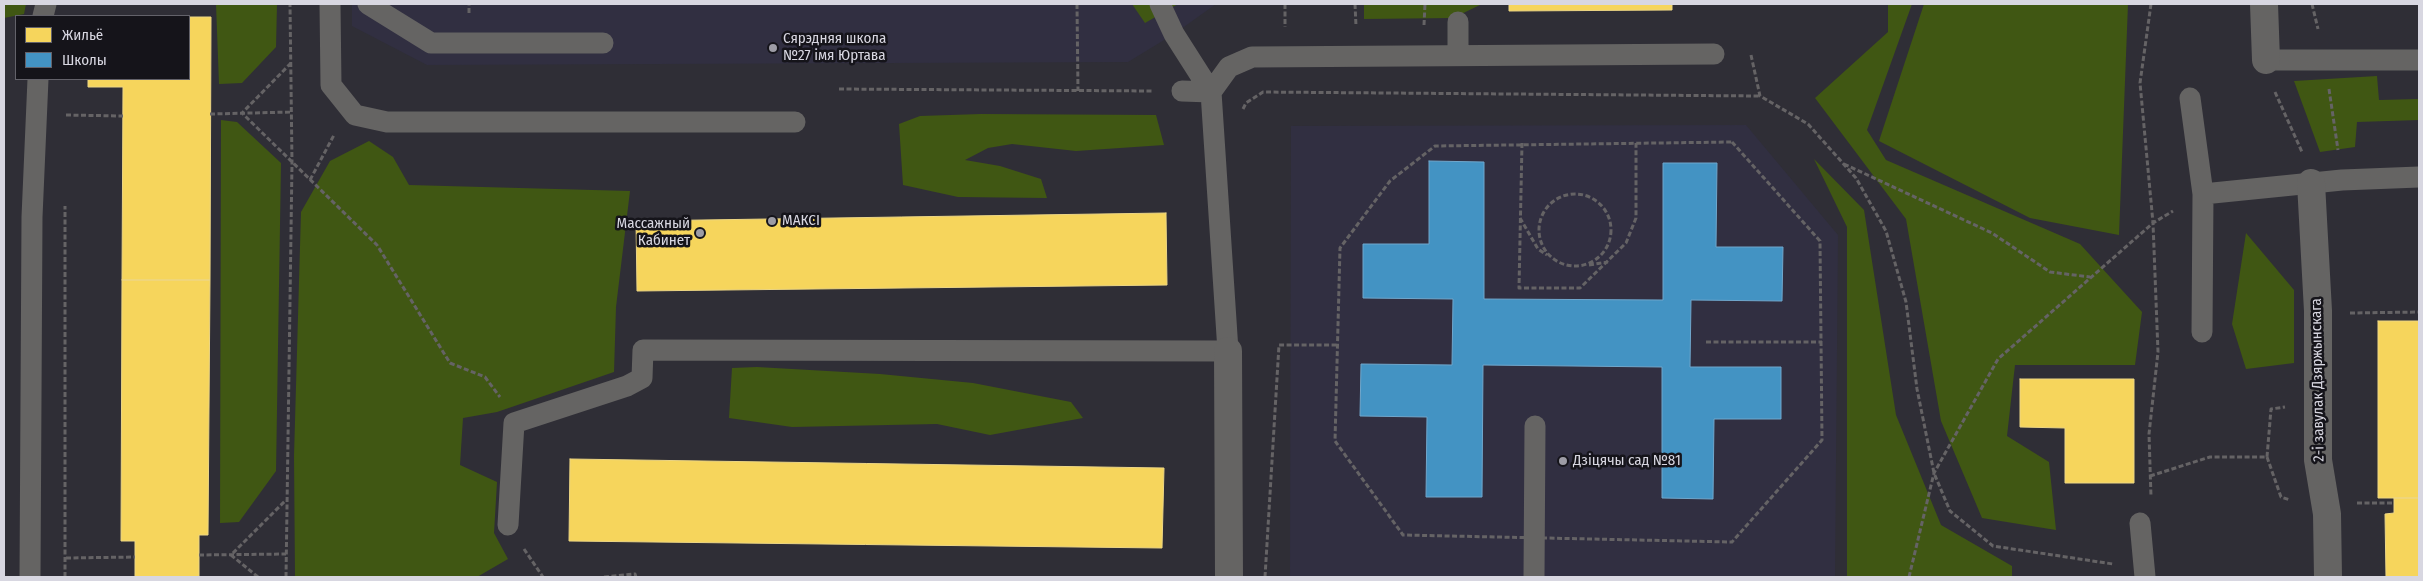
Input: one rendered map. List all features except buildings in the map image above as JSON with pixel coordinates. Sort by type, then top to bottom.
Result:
[{"type":"street","points":[[2264,4],[2266,60]]},
{"type":"street","name":"2-і завулак Дзяржынскага","points":[[2312,183],[2318,311],[2318,460],[2327,514],[2328,577]]},
{"type":"street","points":[[1228,351],[1229,577]]},
{"type":"lane","points":[[330,4],[331,85],[355,116],[387,122],[795,122]]},
{"type":"lane","points":[[368,4],[432,43],[603,43]]},
{"type":"lane","points":[[508,525],[514,423],[627,386],[642,378],[643,350],[1228,351],[1210,92],[1174,34],[1160,4]]},
{"type":"lane","points":[[1458,22],[1458,55]]},
{"type":"lane","points":[[1210,92],[1229,67],[1252,57],[1714,54]]},
{"type":"lane","points":[[2266,60],[2419,60]]},
{"type":"lane","points":[[30,577],[32,217],[38,80]]},
{"type":"lane","points":[[1182,91],[1210,92]]},
{"type":"lane","points":[[2190,98],[2203,194],[2202,332]]},
{"type":"lane","points":[[2203,194],[2312,183],[2419,177]]},
{"type":"lane","points":[[1534,577],[1535,426]]},
{"type":"lane","points":[[2140,523],[2145,577]]},
{"type":"path","points":[[286,577],[292,163],[290,4]]},
{"type":"path","points":[[1077,4],[1078,90]]},
{"type":"path","points":[[1355,4],[1356,34]]},
{"type":"path","points":[[2151,4],[2140,83],[2153,223],[2158,352],[2149,434],[2152,504]]},
{"type":"path","points":[[1751,55],[1760,96]]},
{"type":"path","points":[[242,113],[291,63]]},
{"type":"path","points":[[839,89],[1182,91]]},
{"type":"path","points":[[2274,89],[2303,155]]},
{"type":"path","points":[[1283,92],[1760,96],[1808,124],[1856,178],[1886,231],[1906,302],[1917,388],[1934,473],[1950,511],[1993,546],[2114,564],[2145,577]]},
{"type":"path","points":[[310,180],[349,108]]},
{"type":"path","points":[[210,114],[292,112]]},
{"type":"path","points":[[242,113],[377,245],[450,362],[485,377],[501,399]]},
{"type":"path","points":[[65,125],[65,116],[122,116]]},
{"type":"path","points":[[1732,142],[1820,241],[1822,440],[1732,542],[1403,535],[1335,441],[1340,248],[1390,181],[1435,146],[1522,143],[1732,142]]},
{"type":"path","points":[[1522,143],[1519,288],[1580,288],[1609,262],[1626,243],[1636,218],[1636,143]]},
{"type":"path","points":[[1842,164],[1992,234],[2050,272],[2091,278]]},
{"type":"path","points":[[1556,261],[1546,252],[1539,235],[1540,218],[1549,203],[1564,194],[1579,192],[1599,201],[1610,216],[1612,239],[1601,257],[1586,265]]},
{"type":"path","points":[[1909,577],[1934,473],[1998,359],[2153,223],[2203,194]]},
{"type":"path","points":[[65,204],[65,577]]},
{"type":"path","points":[[1520,218],[1538,249],[1556,261],[1569,266],[1609,262]]},
{"type":"path","points":[[2346,313],[2419,312]]},
{"type":"path","points":[[1706,342],[1822,342]]},
{"type":"path","points":[[1265,577],[1279,345],[1336,345]]},
{"type":"path","points":[[2150,476],[2210,457],[2267,457],[2271,409],[2318,403]]},
{"type":"path","points":[[231,555],[287,499]]},
{"type":"path","points":[[2349,502],[2394,503]]},
{"type":"path","points":[[508,525],[543,577]]},
{"type":"path","points":[[199,555],[286,554]]},
{"type":"path","points":[[231,555],[258,577]]},
{"type":"path","points":[[66,558],[135,557]]},
{"type":"path","points":[[604,577],[635,574],[636,577]]},
{"type":"shaded area","name":"Сярэдняя школа №27 імя Юртава","points":[[352,4],[1216,4],[1174,34],[1128,62],[427,65],[352,26]]},
{"type":"shaded area","name":"Дзіцячы сад №81","points":[[1746,125],[1838,235],[1835,577],[1290,577],[1291,126]]},
{"type":"green space","points":[[4,4],[26,4],[24,14],[4,18]]},
{"type":"green space","points":[[216,4],[277,4],[276,47],[242,83],[219,84]]},
{"type":"green space","points":[[1132,4],[1178,4],[1145,23]]},
{"type":"green space","points":[[1364,4],[1482,4],[1453,18],[1364,19]]},
{"type":"green space","points":[[1888,4],[1912,4],[1867,130],[1886,160],[2080,244],[2142,312],[2135,365],[2015,365],[2007,436],[2049,462],[2056,530],[1982,518],[1941,421],[1906,219],[1815,98],[1888,32]]},
{"type":"green space","points":[[1924,4],[2128,4],[2119,235],[2030,218],[1879,141]]},
{"type":"green space","points":[[2377,76],[2379,100],[2419,99],[2419,120],[2357,122],[2355,147],[2320,152],[2294,81]]},
{"type":"green space","points":[[981,114],[1156,115],[1164,145],[1076,151],[1012,144],[988,148],[965,160],[1000,166],[1041,179],[1047,198],[958,197],[903,185],[899,124],[920,116]]},
{"type":"green space","points":[[221,120],[237,122],[281,163],[276,471],[239,522],[220,523]]},
{"type":"green space","points":[[369,141],[393,157],[409,185],[630,191],[616,307],[614,372],[497,412],[463,418],[460,465],[497,482],[494,533],[508,559],[477,577],[295,577],[294,456],[301,212],[330,161]]},
{"type":"green space","points":[[1814,159],[1864,210],[1896,415],[1941,525],[2012,566],[2012,577],[1847,577],[1847,227]]},
{"type":"green space","points":[[2246,233],[2294,290],[2294,363],[2246,369],[2232,324]]},
{"type":"green space","points":[[757,367],[880,374],[973,383],[1071,402],[1083,418],[990,435],[937,424],[792,427],[729,418],[732,368]]},
{"type":"place","name":"Сярэдняя школа №27 імя Юртава","points":[[773,48]]},
{"type":"place","name":"МАКСІ","points":[[772,221]]},
{"type":"place","name":"Массажный Кабинет","points":[[700,233]]},
{"type":"place","name":"Дзіцячы сад №81","points":[[1563,461]]}]
